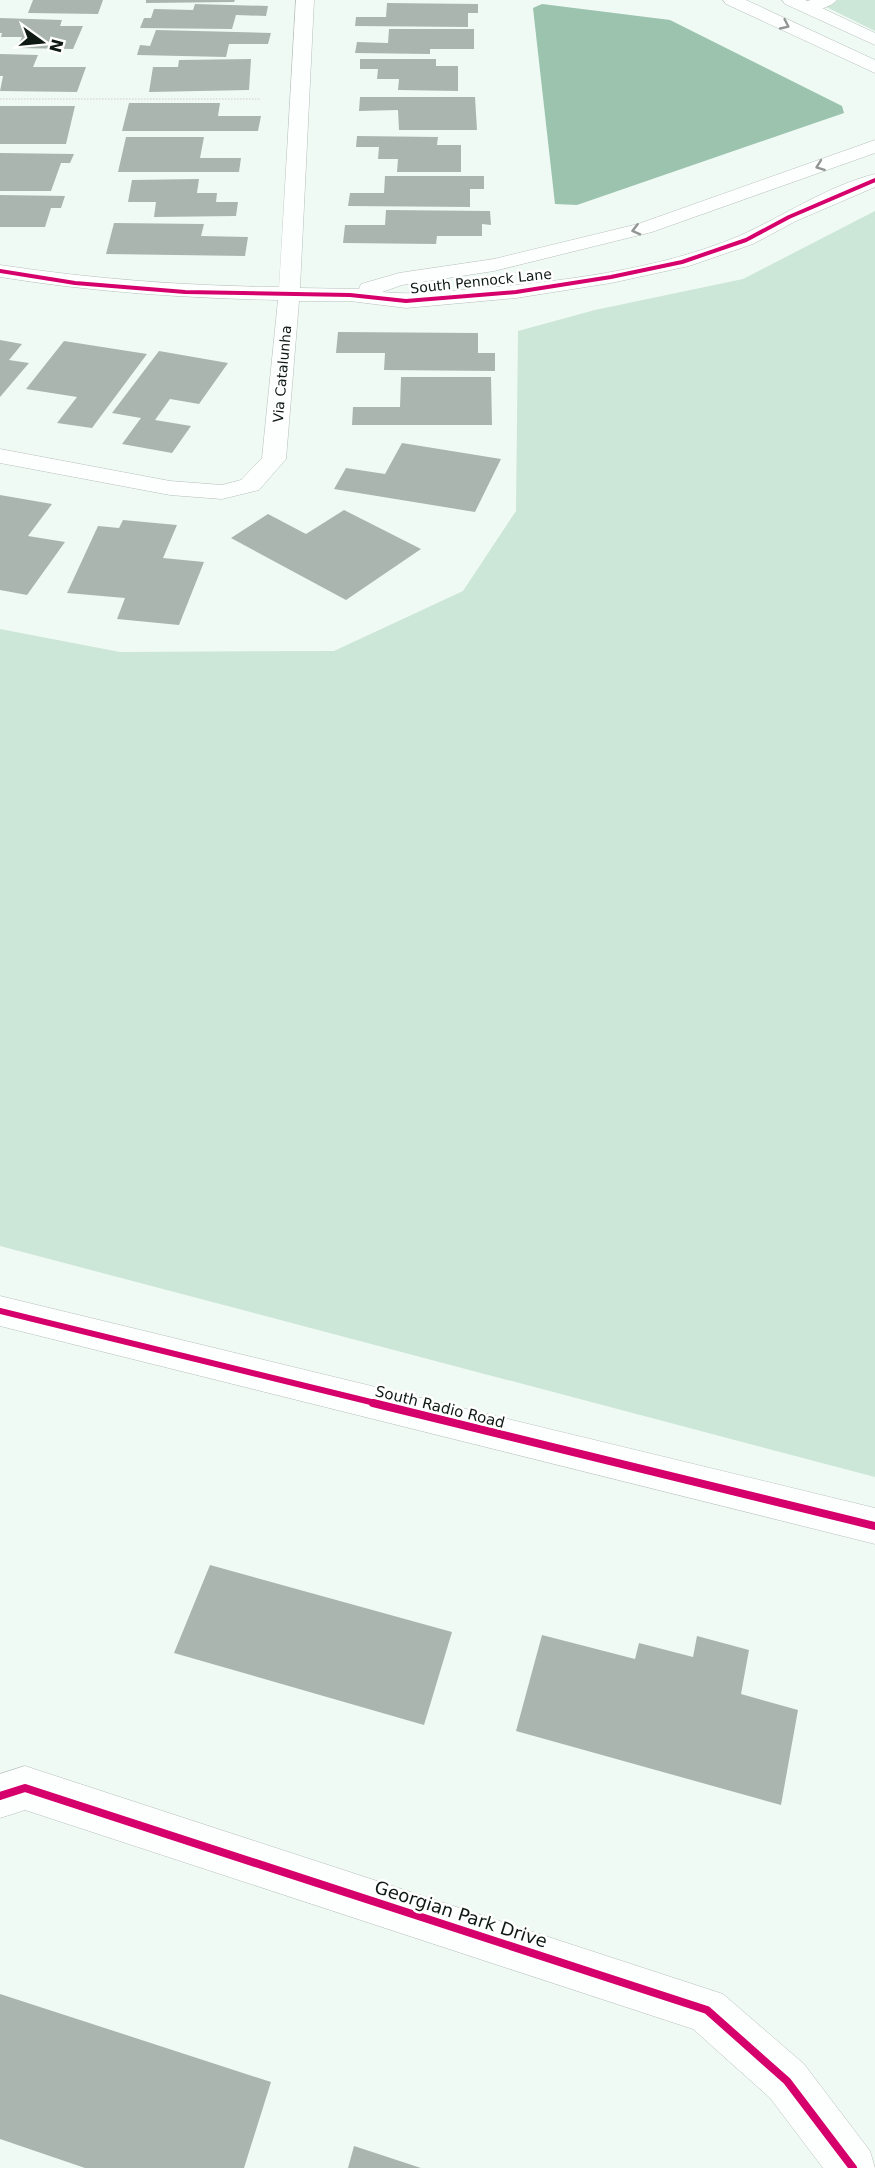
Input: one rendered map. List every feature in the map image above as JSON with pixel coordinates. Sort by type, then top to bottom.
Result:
[{"type":"street","name":"Via Catalunha","points":[[0,456],[170,488],[222,492],[250,485],[274,459],[289,296],[304,0]]},
{"type":"street","points":[[732,0],[875,67]]},
{"type":"street","points":[[799,3],[828,0]]},
{"type":"street","points":[[799,3],[875,39]]},
{"type":"street","name":"South Pennock Lane","points":[[350,295],[399,279],[495,265],[645,228],[875,146]]},
{"type":"street","name":"South Pennock Lane","points":[[0,271],[75,283],[185,292],[289,296],[350,295],[406,301],[516,292],[611,277],[682,262],[746,240],[789,217],[875,180]]},
{"type":"street","name":"South Radio Road","points":[[0,1311],[875,1526]]},
{"type":"street","name":"Georgian Park Drive","points":[[0,1796],[25,1788],[707,2010],[787,2081],[853,2168]]},
{"type":"path","points":[[0,99],[265,99]]},
{"type":"shaded area","points":[[812,0],[875,0],[875,31]]},
{"type":"shaded area","points":[[542,4],[670,20],[842,106],[844,113],[577,205],[555,204],[533,8]]},
{"type":"shaded area","points":[[875,211],[875,1477],[0,1246],[0,629],[120,652],[334,651],[463,591],[516,511],[518,331],[595,310],[743,279]]},
{"type":"building","points":[[33,0],[103,0],[98,14],[28,13]]},
{"type":"building","points":[[146,0],[235,0],[234,2],[146,3]]},
{"type":"building","points":[[387,3],[478,4],[478,13],[468,13],[468,27],[355,26],[356,17],[386,17]]},
{"type":"building","points":[[195,4],[268,6],[266,16],[236,15],[232,29],[140,28],[144,18],[151,18],[154,9],[193,10]]},
{"type":"building","points":[[0,18],[62,20],[60,26],[83,26],[73,49],[17,48],[22,37],[1,37]]},
{"type":"building","points":[[389,29],[474,29],[474,49],[430,49],[430,54],[355,53],[357,42],[388,43]]},
{"type":"building","points":[[156,30],[271,33],[268,44],[229,44],[226,57],[137,55],[140,45],[150,46]]},
{"type":"building","points":[[0,54],[38,55],[33,67],[86,67],[77,92],[0,91],[3,76],[0,76]]},
{"type":"building","points":[[251,59],[249,90],[149,92],[153,67],[178,67],[179,60]]},
{"type":"building","points":[[360,59],[436,59],[436,66],[458,66],[458,91],[398,90],[399,79],[377,79],[378,69],[360,69]]},
{"type":"building","points":[[360,97],[475,97],[477,130],[399,130],[398,110],[359,111]]},
{"type":"building","points":[[129,103],[220,103],[218,116],[261,116],[258,131],[122,131]]},
{"type":"building","points":[[0,106],[75,106],[66,144],[0,144]]},
{"type":"building","points":[[357,136],[438,137],[437,145],[461,145],[461,172],[397,172],[398,159],[378,159],[379,147],[356,147]]},
{"type":"building","points":[[126,137],[204,137],[200,158],[241,158],[239,172],[118,172]]},
{"type":"building","points":[[0,153],[74,154],[70,163],[61,163],[51,191],[0,191]]},
{"type":"building","points":[[385,176],[484,176],[484,189],[470,189],[470,207],[348,206],[350,193],[384,193]]},
{"type":"building","points":[[199,179],[197,193],[217,193],[216,202],[238,202],[236,216],[154,217],[156,202],[128,202],[132,180]]},
{"type":"building","points":[[0,195],[65,196],[61,208],[51,208],[45,227],[0,227]]},
{"type":"building","points":[[386,210],[490,211],[491,225],[482,224],[482,236],[437,236],[436,244],[343,243],[345,225],[385,225]]},
{"type":"building","points":[[114,223],[204,224],[201,236],[248,237],[245,256],[106,254]]},
{"type":"building","points":[[338,332],[478,333],[478,353],[495,353],[495,371],[384,370],[385,353],[336,353]]},
{"type":"building","points":[[0,340],[22,344],[9,360],[29,363],[0,397]]},
{"type":"building","points":[[64,341],[147,354],[92,428],[57,423],[77,397],[26,389]]},
{"type":"building","points":[[159,351],[228,363],[199,404],[170,399],[155,420],[191,426],[172,453],[122,444],[141,418],[112,413]]},
{"type":"building","points":[[401,377],[491,377],[492,425],[352,425],[353,407],[400,407]]},
{"type":"building","points":[[402,443],[501,459],[475,512],[334,489],[346,468],[385,474]]},
{"type":"building","points":[[0,495],[52,504],[28,536],[65,542],[27,595],[0,590]]},
{"type":"building","points":[[344,510],[421,549],[346,600],[231,538],[268,514],[306,534]]},
{"type":"building","points":[[123,520],[177,525],[163,558],[204,562],[179,625],[117,619],[125,598],[67,593],[98,526],[119,528]]},
{"type":"building","points":[[210,1565],[452,1632],[424,1725],[174,1653]]},
{"type":"building","points":[[542,1635],[635,1659],[639,1643],[693,1657],[697,1636],[749,1650],[741,1694],[798,1710],[781,1805],[516,1731]]},
{"type":"building","points":[[0,1994],[271,2082],[244,2168],[85,2168],[0,2139]]},
{"type":"building","points":[[354,2146],[421,2168],[348,2168]]},
{"type":"cycle path","points":[[0,271],[75,283],[185,292],[350,295],[406,301],[516,292],[611,277],[682,262],[746,240],[789,217],[875,180]]},
{"type":"cycle path","points":[[0,1311],[875,1526]]},
{"type":"cycle path","points":[[0,1796],[25,1788],[707,2010],[787,2081],[853,2168]]}]
